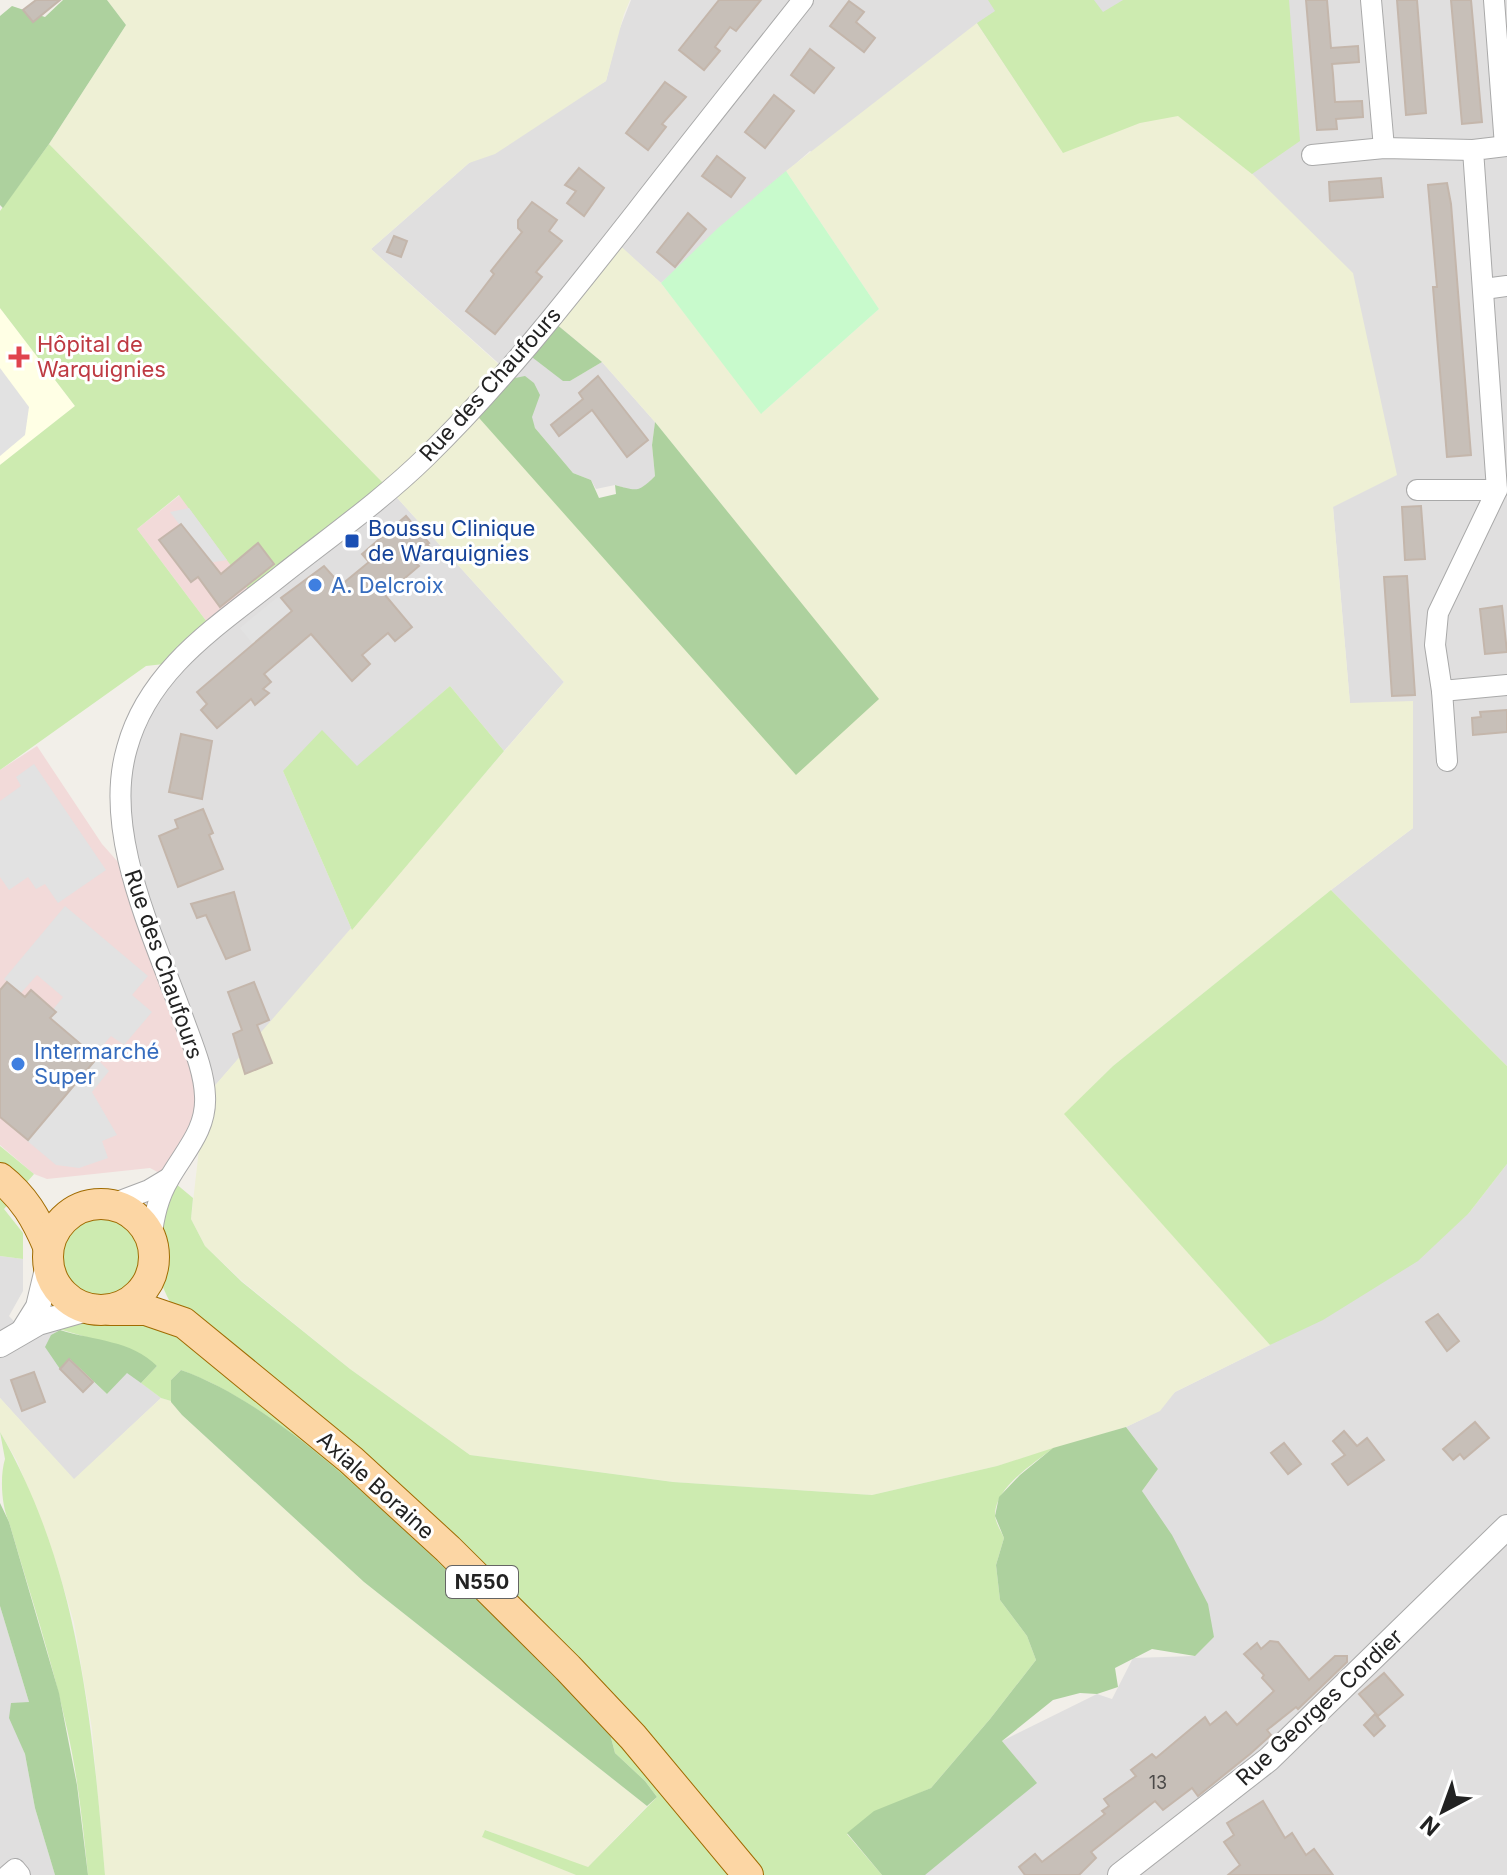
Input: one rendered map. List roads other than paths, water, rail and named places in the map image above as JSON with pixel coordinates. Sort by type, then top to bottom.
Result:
[{"type":"main road","points":[[9,1185],[42,1201],[129,1210],[142,1222],[153,1252],[149,1282],[139,1295],[125,1305],[98,1309],[73,1303],[61,1293],[52,1279],[35,1216],[9,1185]]},
{"type":"main road","points":[[48,1256],[55,1229],[66,1216],[97,1205]]},
{"type":"main road","name":"Axiale Boraine","points":[[153,1252],[167,1300],[184,1323],[351,1460],[508,1607],[633,1737],[748,1875]]},
{"type":"main road","name":"Axiale Boraine","points":[[98,1309],[146,1310],[184,1323]]},
{"type":"street","name":"Rue des Chaufours","points":[[153,1252],[155,1213],[169,1178],[196,1135],[204,1114],[205,1097],[193,1046],[133,879],[126,844],[121,782],[126,748],[141,711],[173,663],[390,490],[472,410],[614,240],[803,0]]},
{"type":"street","points":[[1371,0],[1384,148]]},
{"type":"street","points":[[1312,155],[1384,148],[1473,150],[1506,146],[1494,0]]},
{"type":"street","points":[[1447,761],[1435,645],[1438,613],[1497,490],[1473,150]]},
{"type":"street","points":[[1484,289],[1507,286]]},
{"type":"street","points":[[1417,490],[1497,490]]},
{"type":"street","points":[[1442,691],[1507,685]]},
{"type":"street","points":[[97,1205],[149,1190],[169,1178]]},
{"type":"street","points":[[23,1331],[38,1307],[48,1256]]},
{"type":"street","points":[[0,1345],[52,1318],[98,1309]]},
{"type":"street","name":"Rue Georges Cordier","points":[[1120,1875],[1269,1759],[1506,1530]]},
{"type":"street","points":[[8,1875],[15,1869],[20,1875]]},
{"type":"place","name":"Hôpital de Warquignies","points":[[19,357]]},
{"type":"place","name":"Boussu Clinique de Warquignies","points":[[352,541]]},
{"type":"place","name":"A. Delcroix","points":[[315,585]]},
{"type":"place","name":"Intermarché Super","points":[[18,1064]]}]
